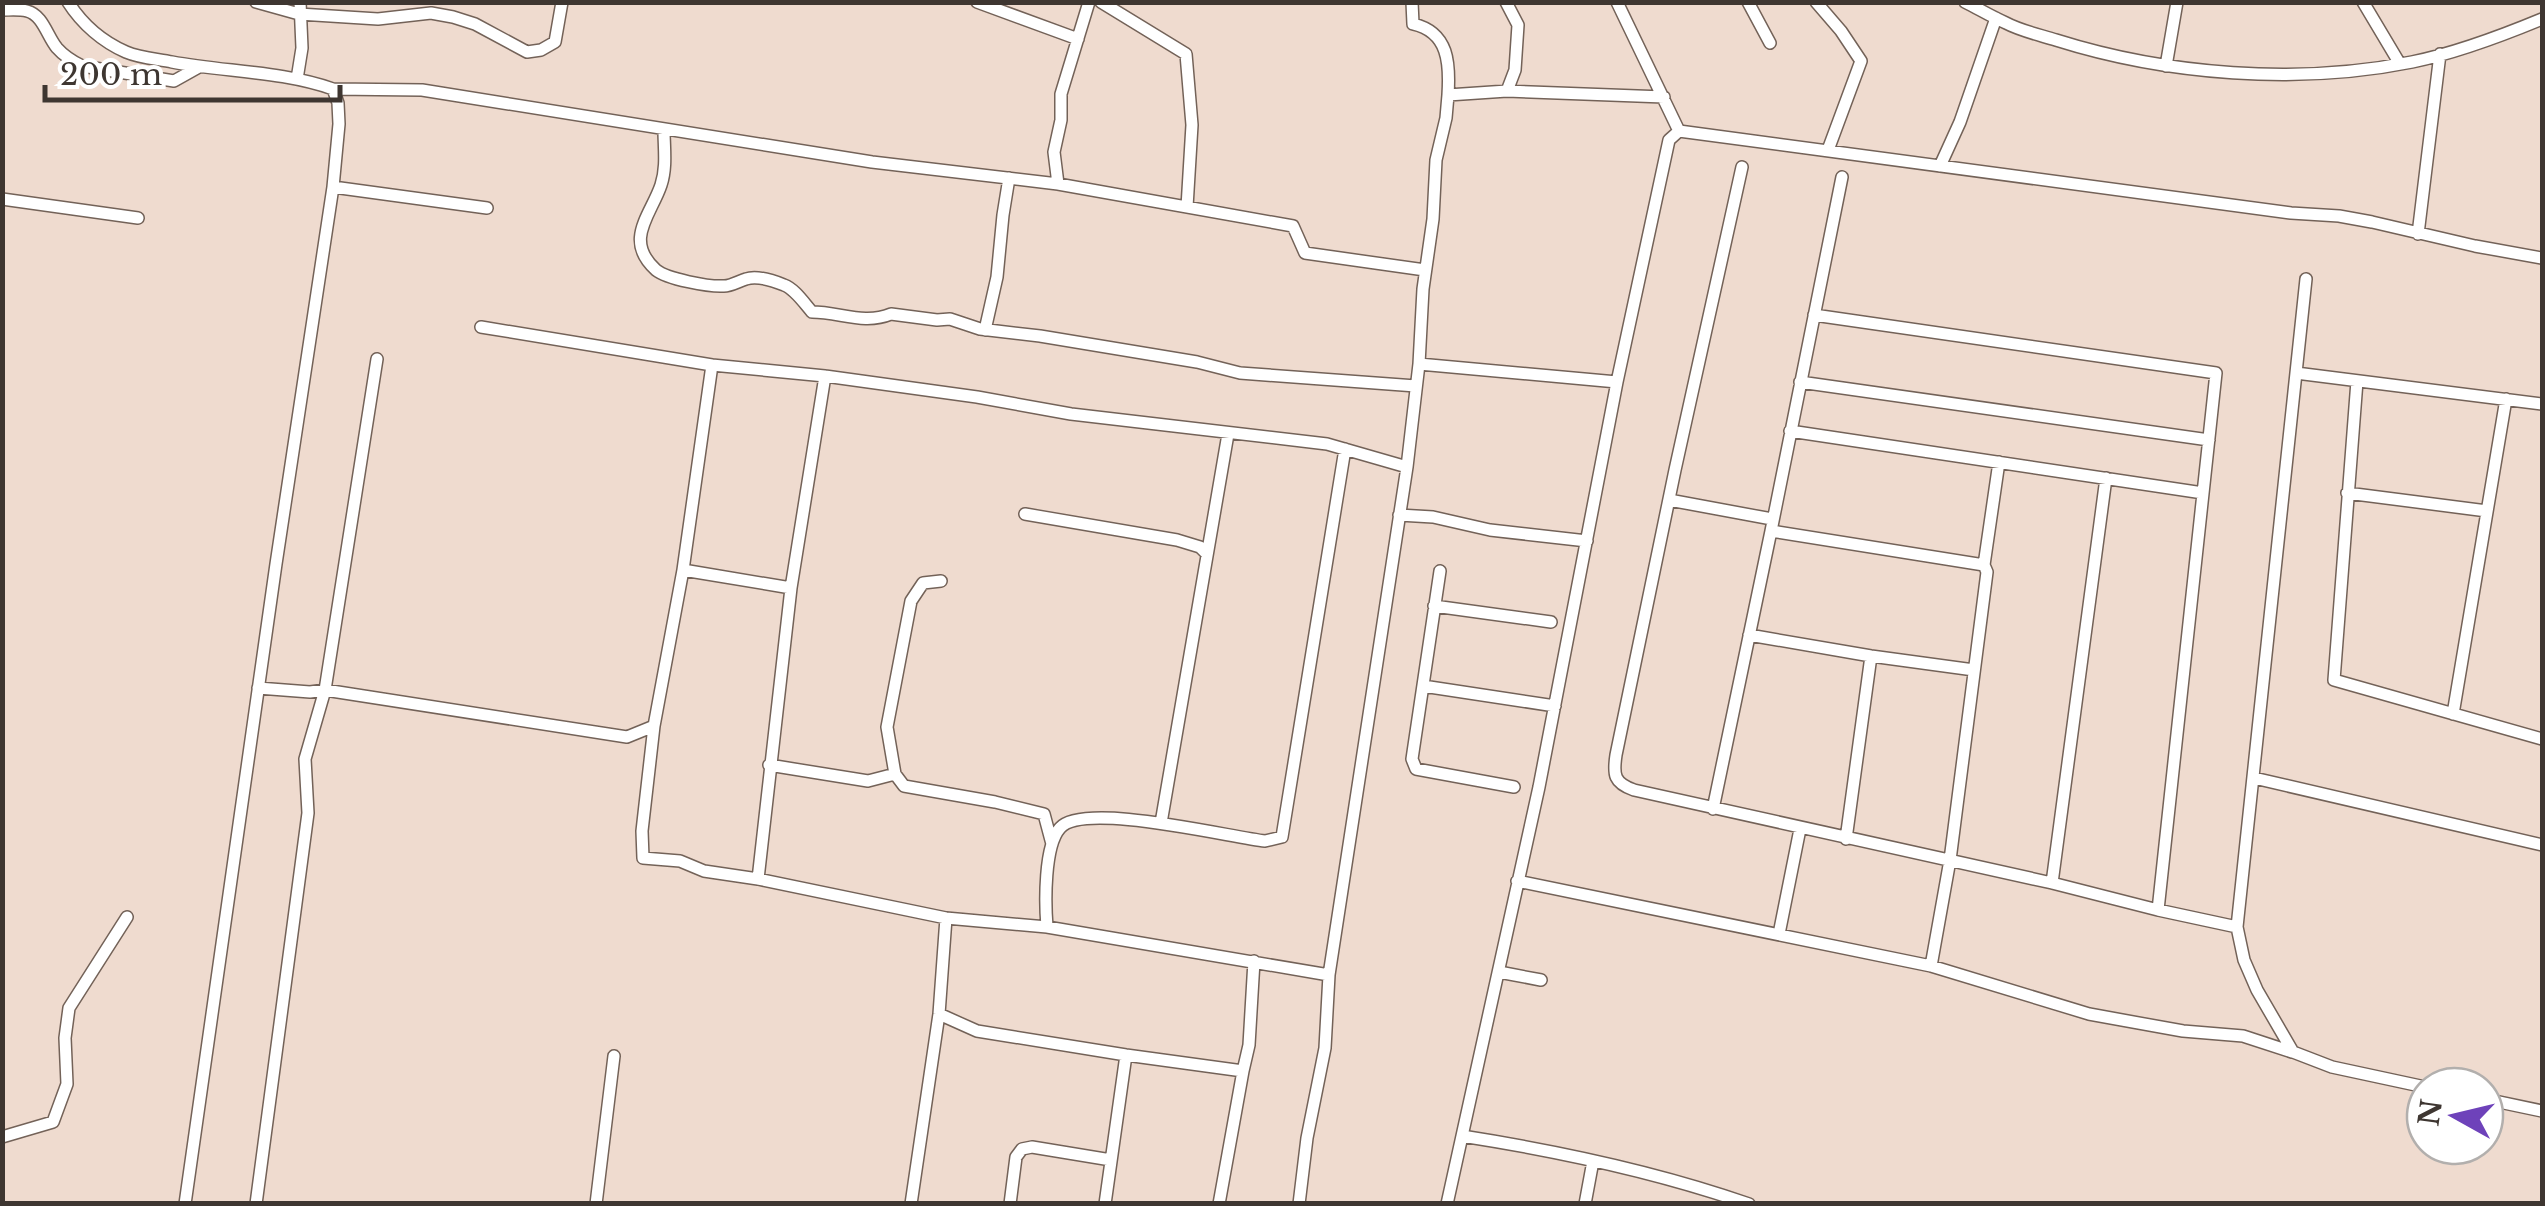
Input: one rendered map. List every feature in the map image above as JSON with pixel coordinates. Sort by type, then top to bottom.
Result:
[{"type":"street","points":[[68,2],[78,18],[130,54],[297,79],[333,89],[422,90],[872,162],[1058,184],[1293,226],[1305,253],[1426,270]]},
{"type":"street","points":[[256,2],[378,19],[431,13],[475,24],[527,52],[555,42],[562,2]]},
{"type":"street","points":[[977,2],[1078,39]]},
{"type":"street","points":[[1058,184],[1054,152],[1061,120],[1061,94],[1089,2]]},
{"type":"street","points":[[1101,2],[1186,54],[1192,125],[1187,207]]},
{"type":"street","points":[[1299,1204],[1325,1048],[1329,975],[1407,467],[1436,160],[1446,118],[1450,68],[1444,42],[1424,26],[1412,24],[1412,2]]},
{"type":"street","points":[[1506,2],[1518,25],[1515,70],[1507,91]]},
{"type":"street","points":[[1617,2],[1679,130]]},
{"type":"street","points":[[1748,2],[1770,43]]},
{"type":"street","points":[[1816,2],[1861,61],[1828,150]]},
{"type":"street","points":[[1965,2],[2006,24],[2082,48],[2166,66],[2313,74],[2400,64],[2542,18]]},
{"type":"street","points":[[2166,66],[2177,2]]},
{"type":"street","points":[[2363,2],[2400,64]]},
{"type":"street","points":[[297,79],[302,48],[299,8]]},
{"type":"street","points":[[2,10],[33,13],[54,45],[82,66],[174,81],[199,67]]},
{"type":"street","points":[[1940,166],[1960,122],[1996,18]]},
{"type":"street","points":[[2418,234],[2440,54]]},
{"type":"street","points":[[186,1204],[333,187],[339,124],[333,89]]},
{"type":"street","points":[[1448,96],[1507,91],[1664,97]]},
{"type":"street","points":[[664,130],[661,185],[644,220],[641,244],[646,258],[659,272],[676,279],[726,286],[754,277],[782,283],[812,312],[833,312],[858,320],[891,314],[950,319],[986,330],[1197,362],[1240,373],[1416,386]]},
{"type":"street","points":[[1679,130],[2339,216],[2542,258]]},
{"type":"street","points":[[1447,1204],[1539,787],[1669,140],[1679,130]]},
{"type":"street","points":[[1742,168],[1668,500],[1613,772],[1615,780],[1624,787],[1800,829],[2052,882],[2237,928]]},
{"type":"street","points":[[1713,808],[1842,177]]},
{"type":"street","points":[[986,330],[998,277],[1010,178]]},
{"type":"street","points":[[333,187],[486,208]]},
{"type":"street","points":[[2,199],[138,218]]},
{"type":"street","points":[[2293,1052],[2257,990],[2244,960],[2237,928],[2306,279]]},
{"type":"street","points":[[1814,315],[2216,372],[2158,910]]},
{"type":"street","points":[[481,327],[712,364],[978,397],[1071,414],[1326,444],[1407,467]]},
{"type":"street","points":[[256,1204],[308,813],[304,759],[325,690],[377,359]]},
{"type":"street","points":[[712,364],[683,570],[654,726],[642,831],[644,858],[680,860],[704,871],[946,918],[1047,927],[1329,975]]},
{"type":"street","points":[[1419,364],[1618,382]]},
{"type":"street","points":[[2296,373],[2542,404]]},
{"type":"street","points":[[758,879],[790,588],[825,376]]},
{"type":"street","points":[[2357,381],[2334,680],[2542,740]]},
{"type":"street","points":[[1800,382],[2209,440]]},
{"type":"street","points":[[2452,714],[2506,399]]},
{"type":"street","points":[[1790,431],[2203,493]]},
{"type":"street","points":[[1161,823],[1228,434]]},
{"type":"street","points":[[1047,927],[1044,891],[1052,844],[1060,827],[1072,820],[1093,816],[1266,841],[1282,837],[1346,449]]},
{"type":"street","points":[[1930,966],[1950,860],[1999,462]]},
{"type":"street","points":[[2052,882],[2106,478]]},
{"type":"street","points":[[2347,493],[2487,511]]},
{"type":"street","points":[[1668,500],[1771,525],[1984,565]]},
{"type":"street","points":[[1025,514],[1177,540],[1200,547],[1207,554]]},
{"type":"street","points":[[1400,515],[1587,541]]},
{"type":"street","points":[[683,570],[790,588]]},
{"type":"street","points":[[1440,571],[1412,759],[1416,769],[1514,787]]},
{"type":"street","points":[[941,582],[923,583],[911,602],[887,727],[895,774],[904,786],[1044,814],[1052,844]]},
{"type":"street","points":[[1434,606],[1550,622]]},
{"type":"street","points":[[1749,635],[1974,670]]},
{"type":"street","points":[[1846,838],[1871,656]]},
{"type":"street","points":[[1424,686],[1555,706]]},
{"type":"street","points":[[258,688],[325,690],[627,737],[654,726]]},
{"type":"street","points":[[769,765],[868,781],[895,774]]},
{"type":"street","points":[[2254,778],[2542,846]]},
{"type":"street","points":[[1779,934],[1800,829]]},
{"type":"street","points":[[1517,881],[1930,966],[2090,1014],[2183,1031],[2243,1036],[2332,1067],[2405,1083]]},
{"type":"street","points":[[2,1137],[52,1122],[68,1084],[65,1038],[69,1008],[127,918]]},
{"type":"street","points":[[910,1204],[938,1014],[946,918]]},
{"type":"street","points":[[1219,1204],[1249,1045],[1254,962]]},
{"type":"street","points":[[1499,972],[1541,980]]},
{"type":"street","points":[[938,1014],[977,1030],[1243,1070]]},
{"type":"street","points":[[1105,1204],[1126,1055]]},
{"type":"street","points":[[596,1204],[614,1056]]},
{"type":"street","points":[[2505,1103],[2542,1111]]},
{"type":"street","points":[[1462,1136],[1593,1162],[1712,1198],[1749,1204]]},
{"type":"street","points":[[1010,1204],[1016,1157],[1022,1149],[1032,1147],[1112,1160]]},
{"type":"street","points":[[1585,1204],[1593,1162]]}]
